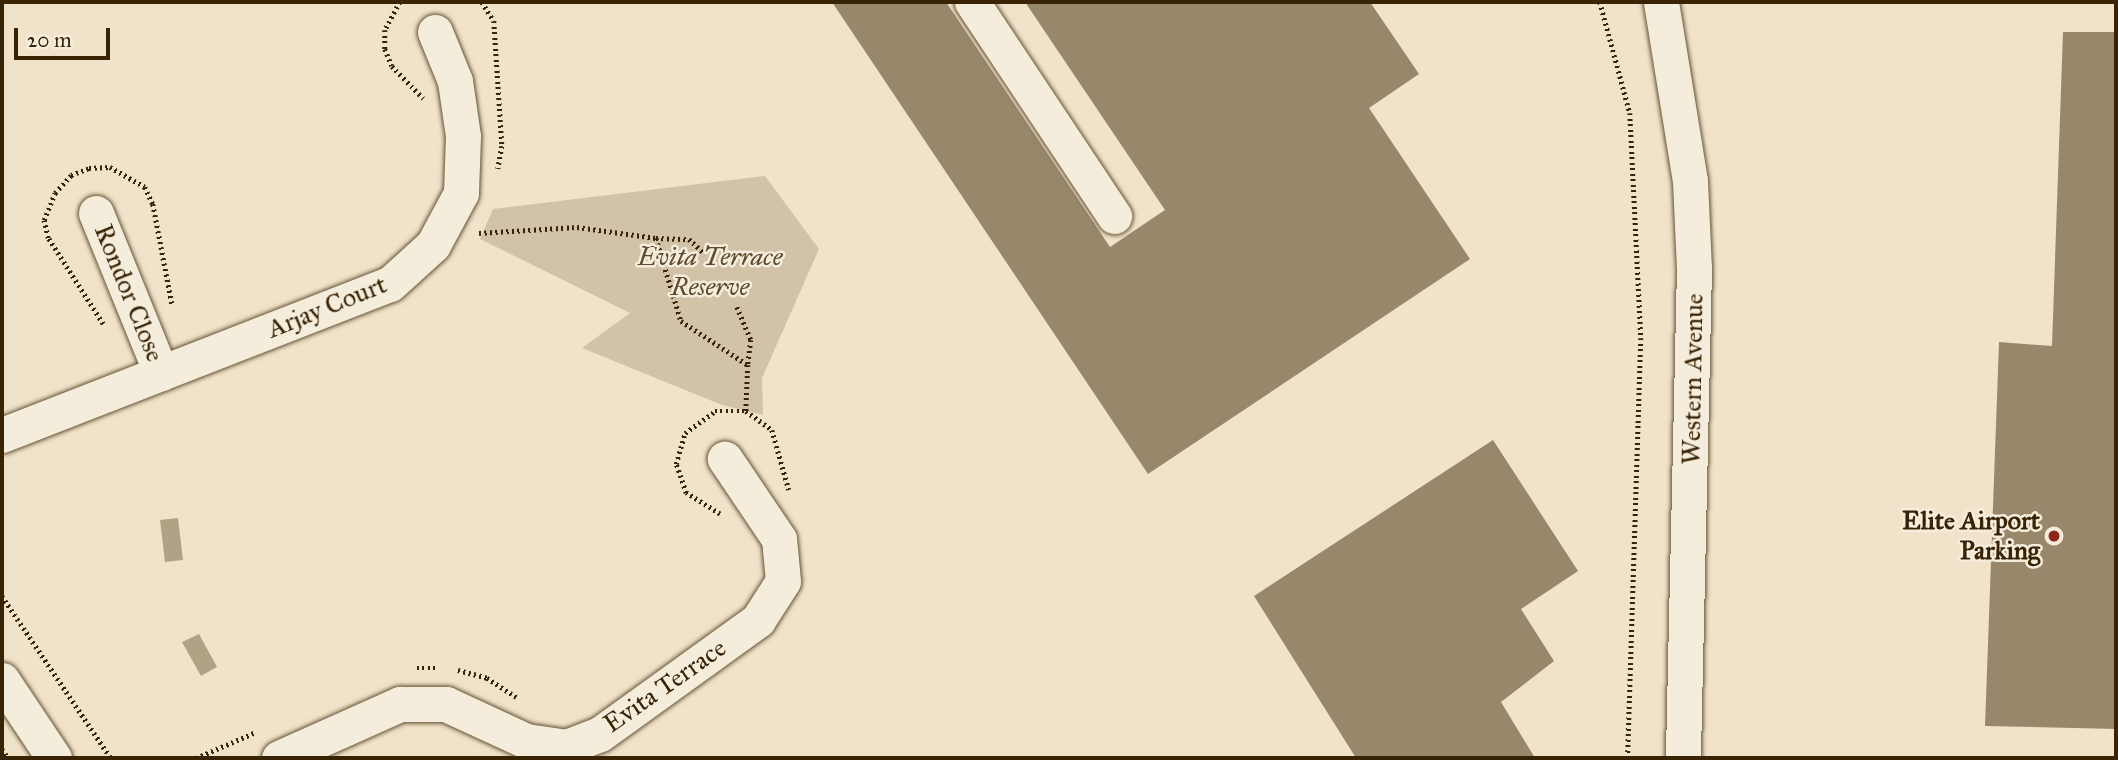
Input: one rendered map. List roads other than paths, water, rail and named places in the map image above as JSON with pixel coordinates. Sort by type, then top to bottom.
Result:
[{"type":"street","points":[[972,2],[1114,216]]},
{"type":"street","name":"Western Avenue","points":[[1661,2],[1690,181],[1694,268],[1683,758]]},
{"type":"street","name":"Arjay Court","points":[[2,435],[390,284],[433,244],[461,193],[463,136],[456,81],[435,33]]},
{"type":"street","name":"Rondor Close","points":[[96,213],[162,373]]},
{"type":"street","name":"Evita Terrace","points":[[279,758],[400,704],[446,704],[526,741],[566,747],[600,734],[758,620],[783,581],[779,540],[725,459]]},
{"type":"street","points":[[2,680],[54,758]]},
{"type":"place","name":"Elite Airport Parking","points":[[2054,536]]},
{"type":"park label","name":"Evita Terrace Reserve","points":[[710,272]]}]
